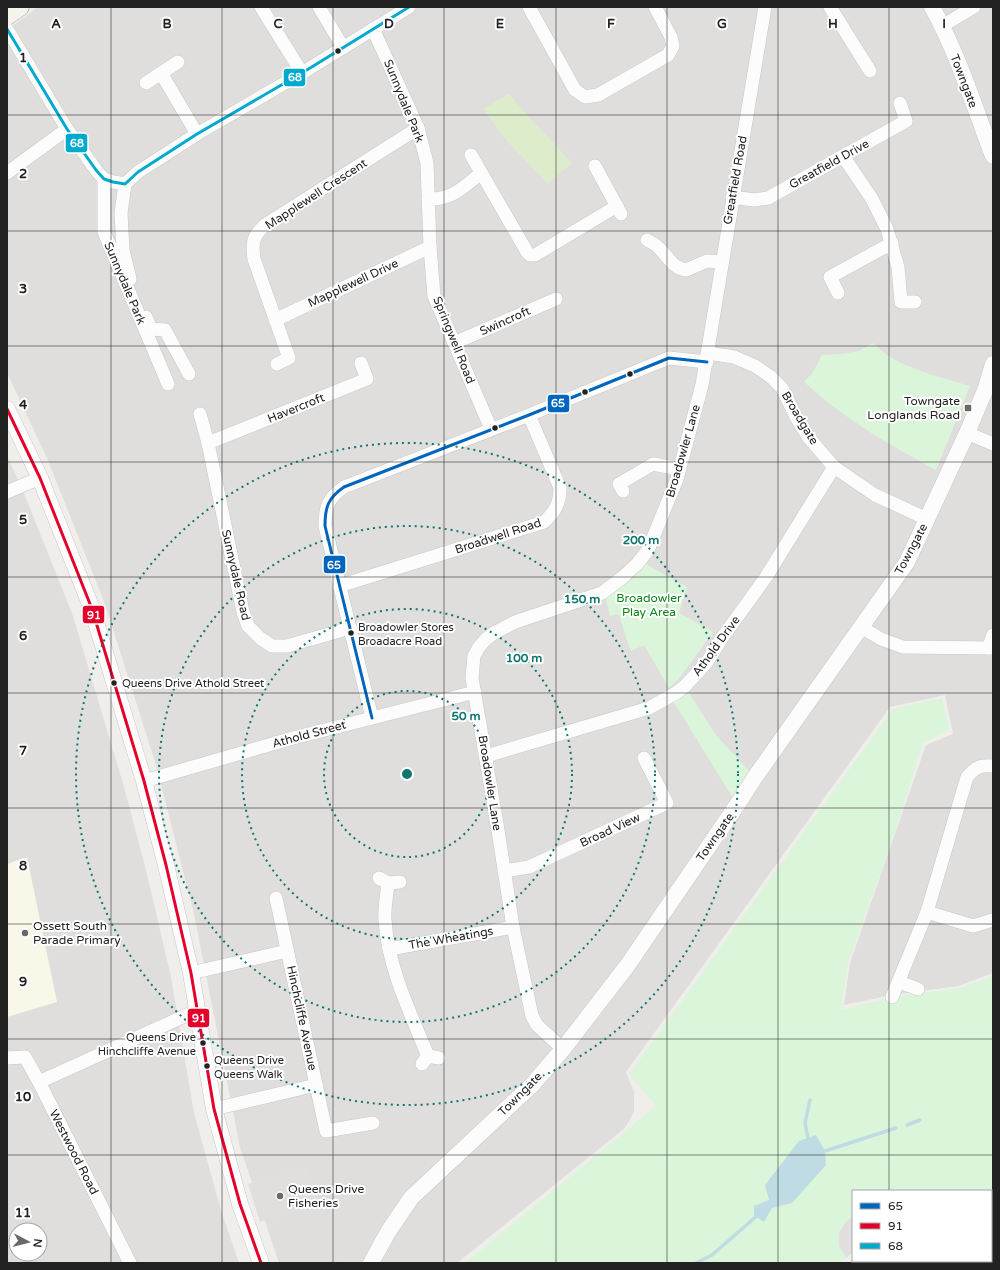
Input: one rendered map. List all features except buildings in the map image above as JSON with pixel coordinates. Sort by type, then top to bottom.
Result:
[{"type":"main road","points":[[7,16],[20,7]]},
{"type":"street","points":[[261,7],[302,73]]},
{"type":"street","points":[[319,7],[343,47]]},
{"type":"street","points":[[7,29],[67,129],[96,170],[104,179],[125,184],[138,172],[197,134],[302,73],[409,7]]},
{"type":"street","points":[[529,7],[575,90],[585,97],[598,95],[668,55],[673,46],[671,37],[655,7]]},
{"type":"street","name":"Greatfield Road","points":[[708,357],[732,197],[765,7]]},
{"type":"street","points":[[830,7],[870,71]]},
{"type":"street","name":"Towngate","points":[[932,7],[942,26],[964,78],[993,156]]},
{"type":"street","points":[[942,26],[974,7]]},
{"type":"street","name":"Sunnydale Park","points":[[373,29],[418,128],[427,163],[430,247]]},
{"type":"street","points":[[146,83],[178,62]]},
{"type":"street","points":[[161,73],[197,134]]},
{"type":"street","name":"Greatfield Drive","points":[[732,197],[754,200],[768,198],[906,121],[900,103]]},
{"type":"street","name":"Mapplewell Crescent","points":[[277,364],[289,358],[254,259],[252,246],[256,234],[265,226],[418,128]]},
{"type":"street","points":[[7,173],[67,129]]},
{"type":"street","points":[[471,155],[530,255],[535,255],[619,210],[595,166]]},
{"type":"street","points":[[843,156],[879,212],[892,243],[898,266],[901,302],[915,302]]},
{"type":"street","points":[[428,200],[440,200],[458,192],[481,173]]},
{"type":"street","name":"Sunnydale Park","points":[[104,179],[104,232],[168,384]]},
{"type":"street","name":"Sunnydale Park","points":[[125,184],[120,213],[123,250],[132,286],[151,329],[165,330],[189,374]]},
{"type":"street","points":[[647,240],[659,248],[674,265],[683,270],[707,261],[722,262]]},
{"type":"street","points":[[838,293],[830,277],[892,243]]},
{"type":"street","name":"Mapplewell Drive","points":[[275,320],[430,247]]},
{"type":"street","name":"Springwell Road","points":[[430,247],[434,296],[491,429]]},
{"type":"street","name":"Swincroft","points":[[454,343],[556,299]]},
{"type":"street","name":"Broadowler Lane","points":[[563,1049],[537,1025],[532,1016],[513,927],[472,678],[474,656],[486,639],[503,627],[602,593],[613,586],[637,564],[648,550],[677,479],[708,357]]},
{"type":"street","name":"Broadgate","points":[[372,718],[325,526],[325,513],[329,502],[335,493],[344,487],[529,415],[669,358],[734,357],[755,366],[771,377],[782,388],[796,417],[809,438],[834,467],[875,495],[927,518]]},
{"type":"street","name":"Havercroft","points":[[208,443],[367,379],[361,363]]},
{"type":"street","name":"Towngate","points":[[371,1263],[388,1232],[410,1198],[532,1085],[563,1049],[627,966],[755,778],[907,562],[967,433],[986,388],[993,364]]},
{"type":"street","points":[[7,409],[40,478],[92,609],[144,781],[166,865],[191,973],[214,1109],[240,1204],[261,1263]]},
{"type":"street","name":"Sunnydale Road","points":[[200,414],[208,443],[242,612],[248,626],[260,638],[272,646],[287,646],[350,628]]},
{"type":"street","name":"Broadwell Road","points":[[339,586],[544,522],[552,515],[560,498],[560,488],[529,415]]},
{"type":"street","points":[[967,433],[993,444]]},
{"type":"street","points":[[623,491],[619,484],[653,464],[680,468]]},
{"type":"street","name":"Athold Drive","points":[[486,756],[649,708],[676,693],[685,686],[707,662],[722,638],[766,577],[834,467]]},
{"type":"street","points":[[7,492],[40,478]]},
{"type":"street","points":[[861,627],[881,639],[902,647],[991,648],[993,635]]},
{"type":"street","name":"Athold Street","points":[[144,781],[293,738],[475,692]]},
{"type":"street","name":"Broad View","points":[[504,872],[529,867],[667,803],[644,758]]},
{"type":"street","points":[[892,997],[927,912],[967,777],[974,769],[978,767],[993,766]]},
{"type":"street","points":[[389,881],[385,918],[389,949],[396,977],[430,1059]]},
{"type":"street","name":"Hinchcliffe Avenue","points":[[276,898],[326,1131],[373,1123]]},
{"type":"street","points":[[927,912],[973,926],[993,920]]},
{"type":"street","name":"The Wheatings","points":[[389,949],[513,927]]},
{"type":"street","name":"Hinchcliffe Avenue","points":[[191,973],[287,951]]},
{"type":"street","points":[[899,982],[918,989]]},
{"type":"street","points":[[39,1082],[198,1010]]},
{"type":"street","name":"Westwood Road","points":[[7,1058],[25,1057],[130,1263]]},
{"type":"street","name":"Hinchcliffe Avenue","points":[[214,1109],[316,1085]]},
{"type":"shaded area","points":[[38,7],[993,7],[993,973],[958,986],[892,995],[844,1005],[850,963],[926,745],[953,734],[945,695],[890,707],[626,1072],[634,1092],[634,1112],[625,1128],[457,1263],[279,1263],[240,1147],[194,914],[156,765],[105,604],[47,458],[7,373],[7,30]]},
{"type":"shaded area","points":[[7,456],[21,486],[73,616],[124,787],[146,870],[171,977],[194,1113],[221,1210],[239,1263],[7,1263]]},
{"type":"shaded area","name":"Ossett South Parade Primary","points":[[27,857],[57,1002],[7,1017],[7,864]]},
{"type":"shaded area","points":[[307,1167],[318,1201],[260,1222],[248,1184]]},
{"type":"shaded area","points":[[852,1217],[852,1253],[846,1258],[839,1246],[839,1233],[845,1223]]},
{"type":"shaded area","points":[[330,1252],[350,1263],[324,1263]]},
{"type":"green space","points":[[509,94],[572,163],[548,184],[506,140],[483,109]]},
{"type":"green space","points":[[873,343],[887,355],[906,365],[970,386],[936,470],[867,430],[834,407],[804,382],[813,372],[822,355],[859,351]]},
{"type":"green space","name":"Broadowler Play Area","points":[[644,563],[687,587],[679,613],[713,632],[678,680],[669,688],[644,645],[631,651],[619,614],[610,616],[605,596],[628,582]]},
{"type":"green space","points":[[685,686],[715,734],[755,777],[737,805],[670,696]]},
{"type":"green space","points":[[942,698],[949,730],[923,743],[892,841],[848,963],[841,1010],[892,997],[959,988],[993,976],[993,1221],[992,1190],[852,1190],[852,1216],[839,1246],[846,1258],[840,1263],[465,1263],[656,1106],[629,1074],[893,709]]},
{"type":"water","points":[[816,1135],[825,1151],[826,1165],[792,1203],[772,1208],[764,1222],[754,1215],[754,1206],[769,1200],[765,1185],[799,1141]]},
{"type":"waterway","points":[[808,1138],[805,1123],[810,1100]]},
{"type":"waterway","points":[[907,1125],[920,1120]]},
{"type":"waterway","points":[[825,1151],[896,1128]]},
{"type":"waterway","points":[[696,1263],[712,1255],[758,1215]]},
{"type":"transit line","name":"68","points":[[7,29],[67,129],[96,170],[104,179],[125,184],[138,172],[197,134],[302,73],[409,7]]},
{"type":"transit line","name":"65","points":[[372,718],[325,526],[328,504],[334,495],[344,487],[529,415],[669,358],[707,362]]},
{"type":"transit line","name":"91","points":[[7,409],[40,478],[92,609],[144,781],[166,865],[191,973],[214,1109],[240,1204],[261,1263]]},
{"type":"place","name":"Towngate Longlands Road","points":[[968,408]]},
{"type":"place","name":"Broadowler Stores Broadacre Road","points":[[351,633]]},
{"type":"place","name":"Queens Drive Athold Street","points":[[114,683]]},
{"type":"place","name":"Ossett South Parade Primary","points":[[25,933]]},
{"type":"place","name":"Queens Drive Hinchcliffe Avenue","points":[[203,1043]]},
{"type":"place","name":"Queens Drive Queens Walk","points":[[207,1066]]},
{"type":"place","name":"Queens Drive Fisheries","points":[[280,1196]]}]
